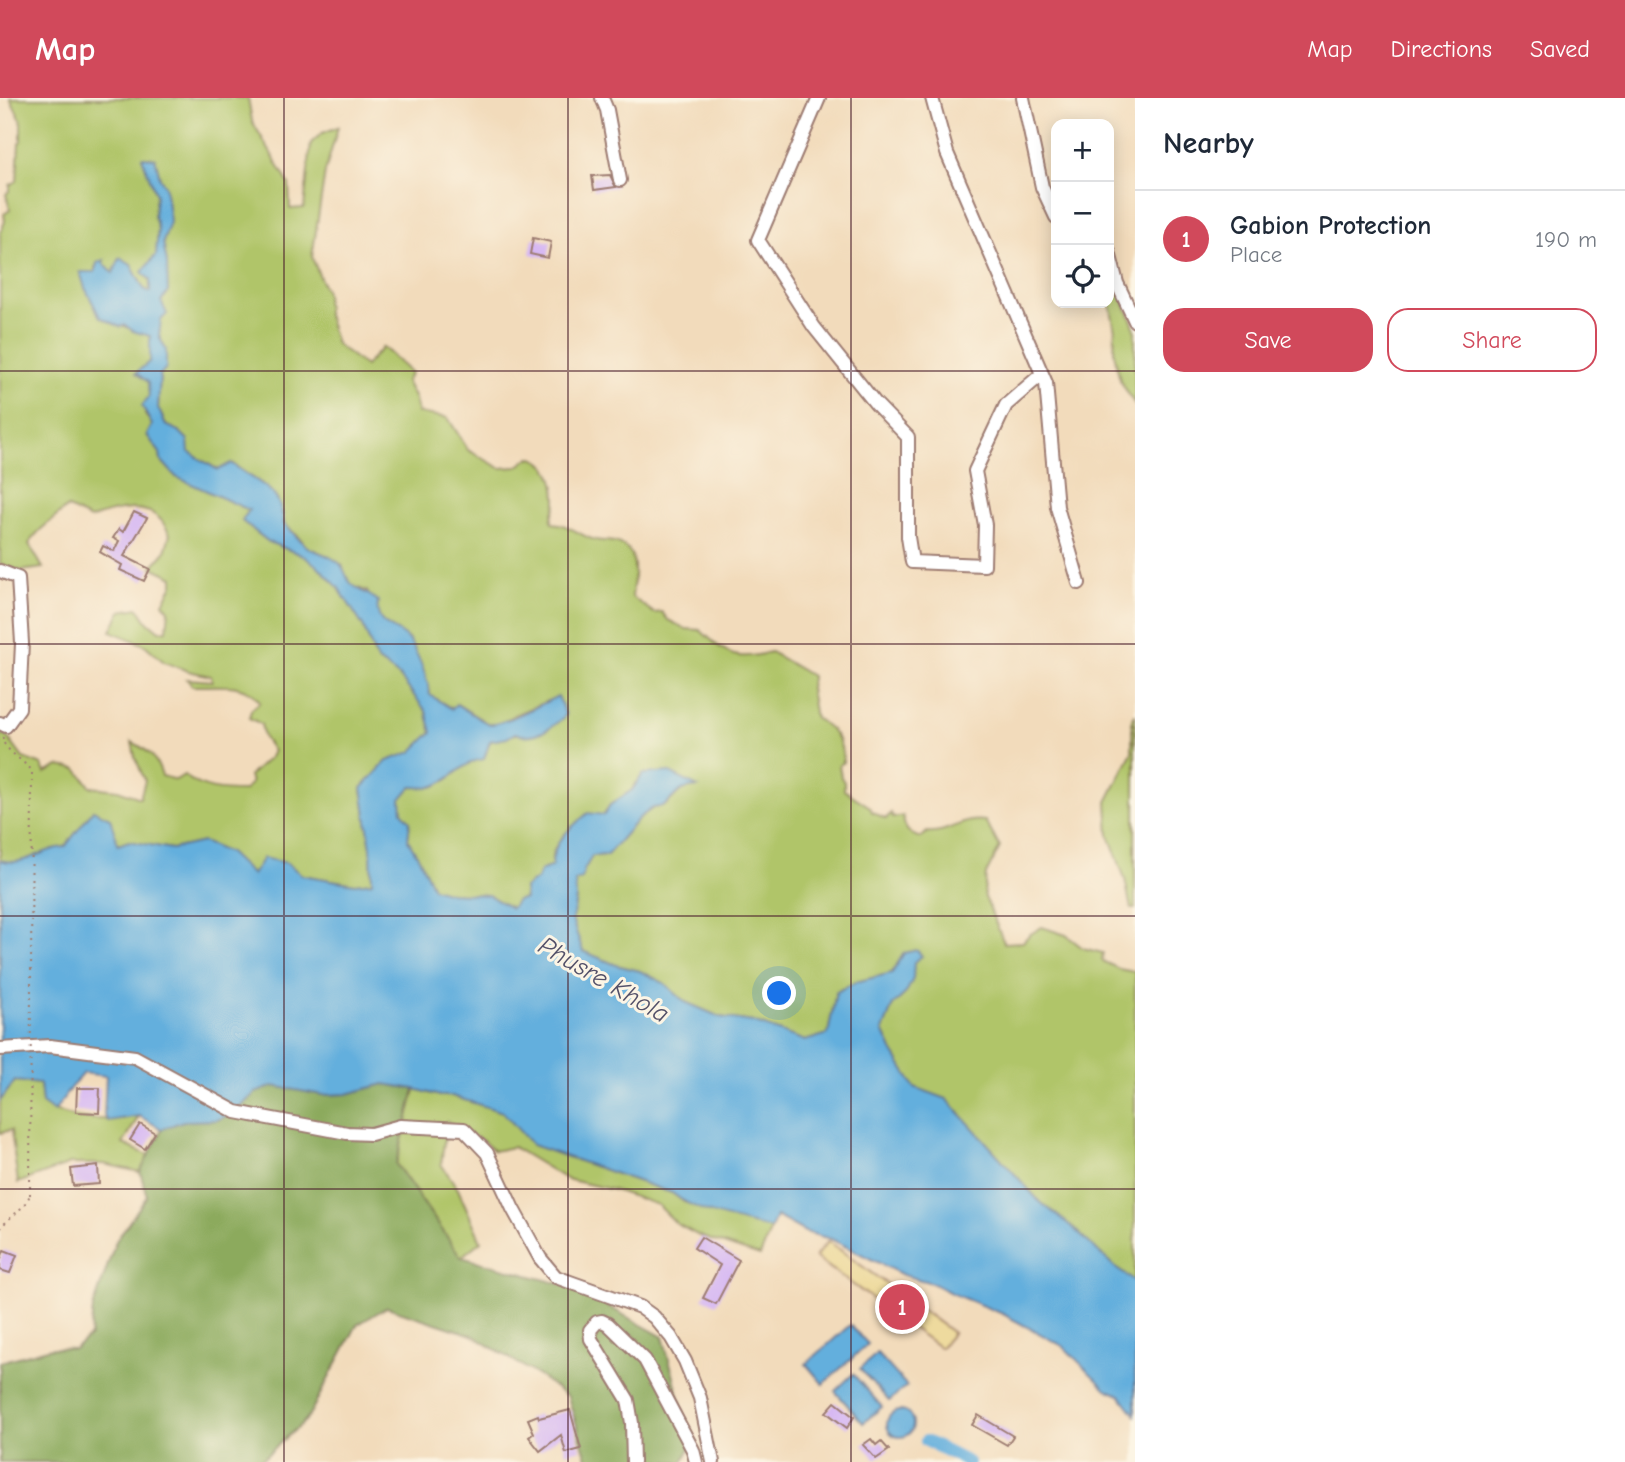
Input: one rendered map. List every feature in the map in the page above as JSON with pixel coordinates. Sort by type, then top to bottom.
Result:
[{"type":"street","points":[[602,98],[607,110],[620,180]]},
{"type":"street","points":[[819,98],[758,240],[814,327],[876,404],[908,437],[908,537],[912,562],[984,565],[985,525],[975,471],[1006,405],[1042,374]]},
{"type":"street","points":[[932,98],[947,153],[1046,383],[1056,507],[1079,583]]},
{"type":"street","points":[[1023,98],[1042,187],[1051,206]]},
{"type":"street","points":[[1114,271],[1135,321]]},
{"type":"street","points":[[0,570],[18,578],[22,643],[19,708],[3,725]]},
{"type":"street","points":[[0,1049],[50,1046],[135,1057],[235,1112],[347,1133],[371,1134],[400,1126],[464,1129],[487,1153],[540,1258],[556,1277],[640,1307],[654,1317],[671,1337],[685,1361],[700,1398],[713,1462]]},
{"type":"street","points":[[633,1462],[632,1423],[628,1400],[591,1339],[590,1330],[597,1322],[608,1324],[645,1360],[694,1450],[696,1462]]},
{"type":"path","points":[[0,1229],[23,1208],[30,1195],[32,770],[2,741],[3,725]]},
{"type":"green space","points":[[10,98],[248,98],[252,121],[289,184],[290,209],[304,208],[311,143],[322,133],[338,127],[325,172],[312,257],[326,293],[327,315],[336,344],[365,366],[383,347],[411,373],[406,381],[415,399],[418,413],[448,418],[468,450],[500,468],[517,467],[530,457],[543,464],[551,474],[555,487],[556,502],[552,523],[568,527],[595,540],[623,545],[634,564],[632,597],[654,613],[662,612],[668,620],[686,629],[700,630],[732,654],[748,656],[771,652],[811,676],[810,689],[815,718],[832,731],[841,748],[843,763],[839,765],[844,790],[870,807],[872,812],[886,819],[891,813],[893,818],[903,816],[908,830],[921,838],[927,832],[942,831],[969,821],[985,821],[1000,847],[986,874],[984,895],[1004,943],[1023,942],[1042,927],[1066,935],[1083,948],[1103,953],[1102,961],[1119,969],[1135,972],[1135,1281],[1118,1270],[1072,1227],[1039,1201],[947,1099],[914,1087],[883,1030],[893,1005],[906,993],[914,961],[904,953],[892,973],[856,982],[836,992],[828,1034],[805,1041],[753,1022],[720,1017],[685,1002],[664,983],[640,971],[616,965],[582,951],[572,920],[576,898],[575,881],[582,878],[592,856],[607,855],[639,818],[653,808],[667,804],[682,789],[696,787],[635,783],[632,790],[610,805],[603,815],[571,827],[556,846],[552,855],[552,866],[540,871],[537,879],[524,888],[525,899],[511,908],[488,895],[449,893],[433,888],[408,840],[410,821],[402,813],[400,799],[411,787],[432,787],[447,780],[466,764],[479,759],[490,741],[566,715],[557,697],[514,715],[499,725],[487,723],[457,704],[453,709],[430,695],[429,686],[408,639],[381,621],[367,591],[355,587],[347,580],[342,565],[307,547],[284,524],[282,511],[273,493],[232,463],[219,470],[188,452],[188,440],[179,431],[166,425],[158,408],[160,375],[166,350],[159,336],[167,263],[163,242],[170,221],[165,187],[155,158],[143,157],[156,195],[154,216],[158,229],[156,255],[149,263],[150,292],[144,289],[131,265],[120,259],[113,273],[102,263],[95,267],[95,273],[81,273],[100,317],[150,336],[150,361],[137,373],[148,382],[149,396],[145,415],[153,425],[147,435],[160,453],[161,460],[176,477],[249,510],[242,521],[269,542],[302,555],[319,567],[338,587],[363,626],[377,660],[399,676],[426,711],[432,732],[412,752],[387,761],[362,788],[371,848],[372,882],[355,884],[302,875],[287,863],[252,875],[229,853],[203,842],[172,849],[129,841],[118,845],[93,810],[65,847],[17,862],[0,860],[0,734],[6,735],[23,758],[42,765],[45,773],[59,766],[77,769],[91,787],[118,790],[140,798],[145,781],[132,742],[152,756],[162,776],[176,780],[184,775],[205,787],[227,791],[244,791],[251,783],[249,776],[273,751],[264,738],[261,724],[249,718],[251,710],[260,702],[254,695],[247,690],[230,686],[192,686],[187,679],[212,681],[211,676],[164,662],[145,645],[111,631],[121,611],[138,608],[146,620],[159,631],[167,630],[169,610],[163,603],[173,585],[173,577],[152,567],[165,552],[170,534],[154,514],[127,509],[90,519],[67,507],[41,529],[29,544],[43,568],[21,571],[0,564],[0,234],[5,221],[4,214],[10,210],[6,194],[10,185],[17,181],[21,141],[21,120]]},
{"type":"green space","points":[[1114,276],[1135,329],[1135,405],[1120,380],[1114,353],[1115,331],[1111,308],[1114,308]]},
{"type":"green space","points":[[1135,715],[1135,909],[1131,909],[1125,879],[1109,835],[1107,802],[1132,752],[1132,718]]},
{"type":"green space","points":[[15,1081],[40,1084],[42,1103],[64,1114],[102,1119],[139,1116],[123,1144],[150,1156],[140,1172],[104,1164],[70,1164],[18,1183],[11,1130],[0,1133],[0,1101]]},
{"type":"green space","points":[[384,1084],[415,1089],[396,1164],[461,1257],[575,1288],[663,1337],[692,1444],[683,1462],[588,1462],[568,1397],[472,1335],[387,1307],[357,1325],[307,1419],[259,1462],[0,1462],[0,1362],[51,1348],[74,1349],[90,1336],[93,1308],[116,1241],[147,1196],[140,1172],[162,1129],[183,1121],[217,1120],[236,1112],[255,1093],[273,1086],[323,1095],[347,1094]]},
{"type":"green space","points":[[415,1089],[440,1096],[452,1096],[503,1112],[532,1145],[672,1193],[684,1202],[771,1229],[760,1256],[699,1236],[677,1224],[658,1205],[614,1190],[566,1179],[513,1147],[494,1151],[483,1141],[447,1121],[441,1164],[458,1189],[481,1241],[461,1257],[396,1164]]},
{"type":"sand","points":[[828,1241],[953,1333],[940,1348],[815,1257]]},
{"type":"water","name":"Phusre Khola","points":[[142,157],[155,158],[165,186],[170,222],[163,242],[168,293],[161,301],[167,314],[161,320],[159,336],[166,350],[166,368],[160,375],[158,408],[166,425],[179,431],[188,440],[189,452],[218,470],[231,463],[273,493],[282,511],[284,524],[309,548],[336,560],[353,585],[378,601],[379,617],[383,622],[410,642],[420,661],[430,695],[452,709],[456,704],[490,724],[513,718],[558,696],[566,715],[549,729],[536,734],[515,733],[507,738],[490,741],[484,759],[470,763],[434,786],[411,787],[401,799],[402,812],[410,821],[408,840],[433,888],[450,893],[488,895],[511,908],[517,900],[525,899],[524,888],[537,879],[540,871],[552,866],[558,843],[575,824],[588,813],[604,815],[610,805],[632,790],[643,774],[668,772],[698,787],[681,791],[665,805],[653,808],[639,818],[607,855],[592,856],[582,879],[575,881],[576,898],[572,920],[583,951],[616,965],[640,971],[664,983],[685,1002],[720,1017],[753,1022],[805,1041],[828,1034],[836,992],[856,982],[892,973],[904,953],[917,950],[922,956],[914,962],[913,979],[906,993],[893,1005],[883,1030],[892,1050],[914,1087],[947,1099],[1039,1201],[1072,1227],[1118,1270],[1135,1281],[1135,1415],[1120,1395],[1106,1389],[1063,1346],[1003,1314],[932,1283],[903,1275],[831,1239],[805,1232],[776,1216],[771,1229],[719,1216],[672,1193],[532,1145],[503,1112],[452,1096],[384,1084],[347,1094],[323,1095],[273,1086],[255,1093],[236,1111],[217,1120],[183,1121],[162,1129],[139,1116],[108,1121],[104,1116],[106,1076],[83,1073],[54,1112],[42,1103],[40,1084],[15,1081],[0,1101],[0,860],[25,860],[65,847],[93,810],[110,818],[118,845],[129,841],[172,849],[203,842],[229,853],[252,875],[263,858],[287,863],[302,875],[355,884],[372,882],[371,848],[362,788],[387,761],[412,752],[432,732],[426,711],[399,676],[377,660],[363,626],[338,587],[319,567],[302,555],[269,542],[242,521],[249,510],[176,477],[161,460],[160,453],[147,435],[152,425],[142,406],[149,396],[148,382],[136,373],[150,361],[150,336],[133,331],[125,325],[120,327],[100,317],[80,272],[95,272],[97,263],[104,260],[103,263],[113,273],[120,258],[131,265],[144,289],[150,292],[150,280],[142,272],[156,255],[156,195]]},
{"type":"water","points":[[850,1325],[868,1344],[823,1384],[806,1364]]},
{"type":"water","points":[[877,1353],[907,1386],[889,1401],[860,1369]]},
{"type":"water","points":[[853,1374],[882,1407],[863,1423],[835,1391]]},
{"type":"water","points":[[900,1411],[909,1415],[913,1424],[909,1433],[900,1437],[891,1433],[887,1424],[891,1415]]},
{"type":"building","points":[[610,175],[616,187],[594,190],[592,176]]},
{"type":"building","points":[[533,238],[551,242],[548,258],[530,254]]},
{"type":"building","points":[[134,512],[147,518],[124,556],[150,569],[144,581],[120,570],[122,565],[100,552],[103,546],[114,551],[119,541],[113,538],[119,529],[123,532]]},
{"type":"building","points":[[77,1088],[100,1088],[99,1113],[76,1112]]},
{"type":"building","points":[[140,1124],[155,1133],[145,1149],[130,1140]]},
{"type":"building","points":[[98,1166],[99,1184],[73,1186],[71,1169]]},
{"type":"building","points":[[701,1237],[739,1260],[716,1304],[703,1298],[720,1265],[694,1248]]},
{"type":"building","points":[[4,1250],[17,1255],[10,1273],[0,1270]]},
{"type":"building","points":[[835,1402],[854,1417],[847,1428],[826,1412]]},
{"type":"building","points":[[570,1410],[581,1449],[566,1453],[561,1435],[540,1451],[529,1437],[534,1433],[528,1419]]},
{"type":"building","points":[[978,1415],[1013,1436],[1007,1445],[972,1425]]},
{"type":"building","points":[[871,1439],[876,1445],[881,1441],[889,1450],[876,1459],[863,1445]]},
{"type":"waterway","points":[[926,1441],[968,1462]]},
{"type":"place","name":"Gabion Protection","points":[[902,1307]]}]
